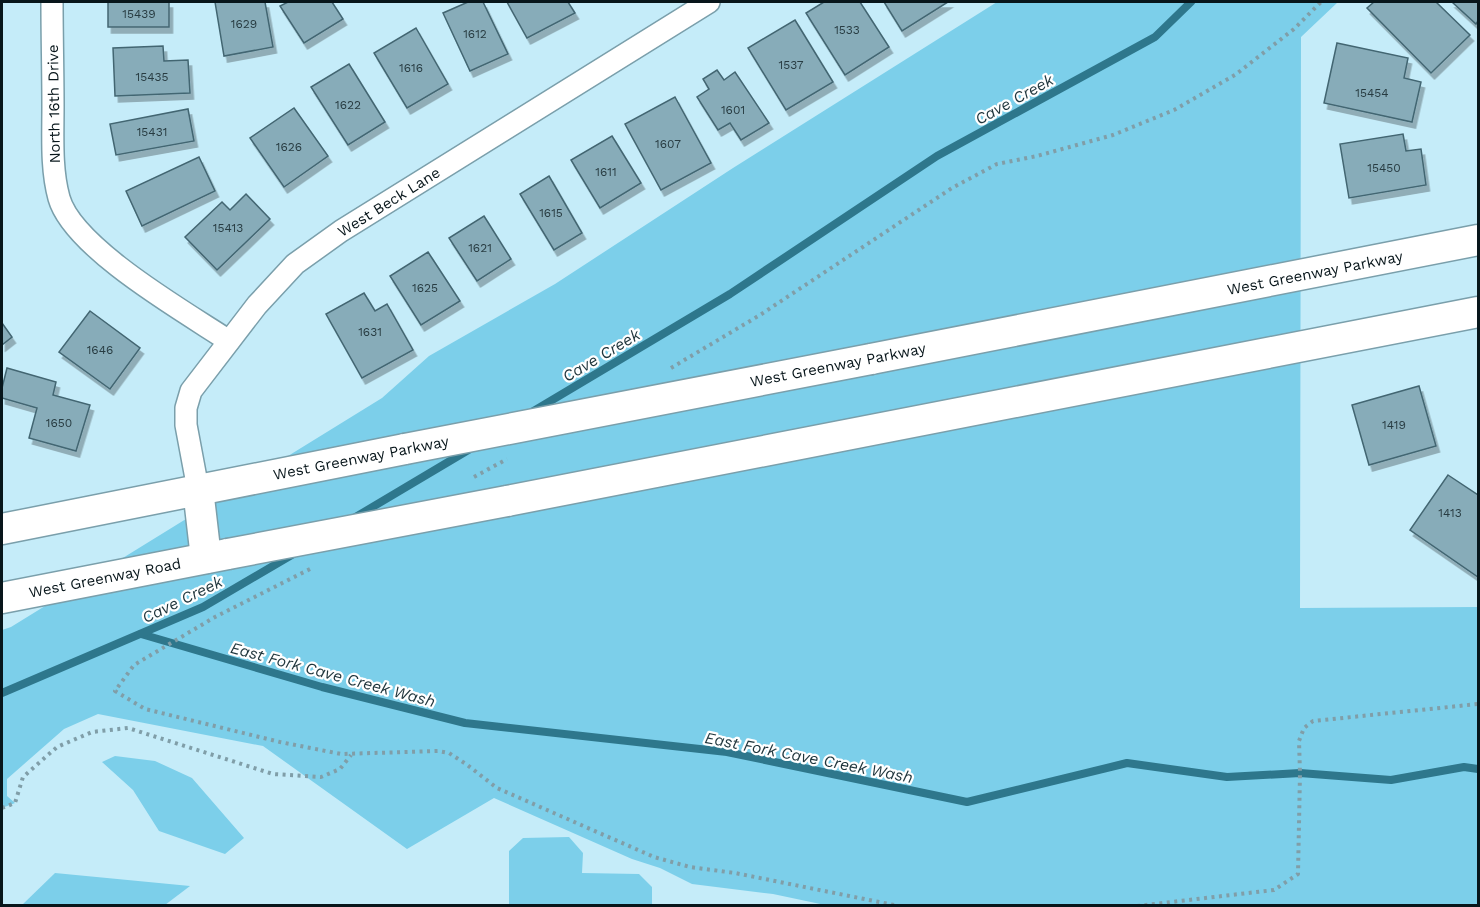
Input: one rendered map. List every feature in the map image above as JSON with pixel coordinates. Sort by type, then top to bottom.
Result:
[{"type":"main road","name":"West Greenway Parkway","points":[[198,489],[1479,240]]},
{"type":"main road","points":[[2,529],[198,489],[207,558],[1479,312]]},
{"type":"main road","name":"West Greenway Road","points":[[2,598],[207,558]]},
{"type":"street","name":"North 16th Drive","points":[[52,2],[53,157],[60,200],[70,218],[86,238],[122,269],[229,341]]},
{"type":"street","name":"West Beck Lane","points":[[198,489],[189,444],[186,408],[191,391],[257,305],[295,264],[341,231],[709,2]]},
{"type":"path","points":[[663,372],[760,315],[952,188],[998,164],[1113,135],[1174,110],[1235,75],[1294,29],[1321,2]]},
{"type":"path","points":[[469,480],[510,458]]},
{"type":"path","points":[[315,566],[215,617],[134,665],[115,691],[145,709],[280,742],[352,754],[438,751],[449,753],[496,788],[654,856],[690,867],[735,873],[899,906]]},
{"type":"path","points":[[1137,906],[1274,890],[1298,874],[1299,741],[1304,728],[1313,721],[1479,704]]},
{"type":"path","points":[[2,808],[15,803],[23,777],[57,747],[92,732],[128,728],[273,774],[321,777],[340,769],[352,754]]},
{"type":"shaded area","points":[[997,2],[1338,2],[1301,37],[1300,608],[1478,607],[1478,905],[825,905],[773,894],[692,884],[660,868],[632,859],[494,798],[407,849],[263,746],[98,714],[64,729],[7,779],[7,796],[15,803],[2,808],[2,630],[11,627],[382,398],[429,356],[555,284],[733,168]]},
{"type":"shaded area","points":[[115,756],[155,761],[192,778],[244,838],[225,854],[159,831],[133,790],[102,762]]},
{"type":"shaded area","points":[[569,837],[583,853],[582,873],[639,874],[652,887],[652,905],[509,905],[509,851],[523,838]]},
{"type":"shaded area","points":[[55,873],[190,886],[165,905],[22,905]]},
{"type":"building","points":[[108,2],[169,2],[169,27],[108,27]]},
{"type":"building","points":[[215,2],[265,2],[273,47],[224,56]]},
{"type":"building","points":[[288,2],[332,2],[343,19],[304,43],[280,6]]},
{"type":"building","points":[[468,2],[483,2],[508,54],[470,71],[443,13]]},
{"type":"building","points":[[507,2],[568,2],[575,13],[527,38]]},
{"type":"building","points":[[824,2],[860,2],[889,47],[845,75],[806,13]]},
{"type":"building","points":[[884,2],[948,2],[902,31]]},
{"type":"building","points":[[1374,2],[1436,2],[1470,35],[1431,73],[1367,8]]},
{"type":"building","points":[[1452,2],[1478,2],[1476,24]]},
{"type":"building","points":[[795,20],[833,82],[786,110],[748,48]]},
{"type":"building","points":[[416,28],[448,84],[407,108],[374,53]]},
{"type":"building","points":[[1337,43],[1408,58],[1404,78],[1421,82],[1412,122],[1324,103]]},
{"type":"building","points":[[163,46],[164,61],[188,60],[190,93],[115,96],[113,48]]},
{"type":"building","points":[[349,64],[385,122],[348,145],[311,87]]},
{"type":"building","points":[[717,70],[724,80],[735,72],[769,123],[741,140],[730,123],[718,130],[697,97],[709,89],[703,79]]},
{"type":"building","points":[[675,97],[711,163],[661,190],[625,124]]},
{"type":"building","points":[[294,108],[328,156],[284,187],[250,138]]},
{"type":"building","points":[[188,109],[194,141],[116,155],[110,124]]},
{"type":"building","points":[[1403,134],[1406,151],[1421,149],[1426,185],[1349,198],[1340,144]]},
{"type":"building","points":[[612,136],[641,183],[600,208],[571,160]]},
{"type":"building","points":[[199,157],[215,191],[142,226],[126,191]]},
{"type":"building","points":[[549,176],[582,233],[554,250],[520,194]]},
{"type":"building","points":[[246,194],[270,219],[217,270],[185,237],[222,202],[230,210]]},
{"type":"building","points":[[484,216],[511,259],[477,281],[449,238]]},
{"type":"building","points":[[428,252],[460,301],[421,325],[390,276]]},
{"type":"building","points":[[364,293],[375,311],[387,304],[413,350],[362,378],[326,314]]},
{"type":"building","points":[[90,311],[140,348],[110,389],[59,352]]},
{"type":"building","points":[[2,323],[12,337],[2,345]]},
{"type":"building","points":[[7,368],[56,382],[53,395],[90,405],[76,451],[29,438],[37,408],[2,398]]},
{"type":"building","points":[[1419,386],[1436,446],[1369,465],[1352,405]]},
{"type":"building","points":[[1448,475],[1478,495],[1478,577],[1410,530]]},
{"type":"waterway","name":"Cave Creek","points":[[532,412],[730,294],[937,156],[1155,37],[1191,2]]},
{"type":"waterway","name":"Cave Creek","points":[[354,518],[470,449]]},
{"type":"waterway","name":"Cave Creek","points":[[2,693],[203,607],[295,553]]},
{"type":"waterway","name":"East Fork Cave Creek Wash","points":[[141,634],[322,687],[465,723],[727,752],[967,802],[1127,763],[1227,777],[1300,773],[1391,780],[1464,767],[1478,769]]}]
